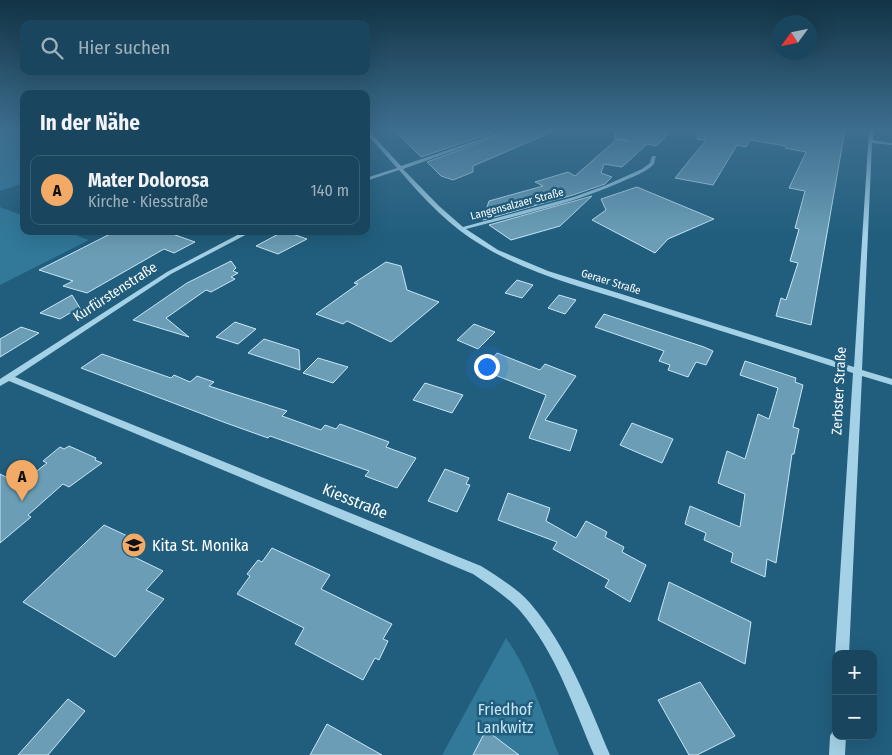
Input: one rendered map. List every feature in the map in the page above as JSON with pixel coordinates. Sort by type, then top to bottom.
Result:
[{"type":"street","name":"Geraer Straße","points":[[399,165],[461,229],[507,256],[552,275],[892,382]]},
{"type":"street","points":[[370,179],[410,165]]},
{"type":"street","name":"Langensalzaer Straße","points":[[461,229],[606,188],[651,165]]},
{"type":"street","name":"Zerbster Straße","points":[[842,650],[869,165]]},
{"type":"street","name":"Kurfürstenstraße","points":[[4,380],[169,273],[242,235]]},
{"type":"street","name":"Kiesstraße","points":[[4,380],[477,570],[505,588],[524,606],[540,626],[557,656],[602,755]]},
{"type":"street","points":[[837,755],[838,740]]},
{"type":"green space","points":[[0,165],[20,165],[20,184],[0,191]]},
{"type":"green space","points":[[0,207],[20,214],[20,235],[75,235],[89,240],[0,285]]},
{"type":"green space","name":"Friedhof Lankwitz","points":[[506,638],[530,680],[559,755],[442,755]]},
{"type":"building","points":[[430,165],[475,165],[473,166],[473,172],[453,180],[441,176]]},
{"type":"building","points":[[587,165],[604,165],[601,173],[612,177],[605,184],[573,195],[483,220],[489,201],[543,186],[535,182],[568,172],[575,176]]},
{"type":"building","points":[[685,165],[725,165],[713,185],[675,178]]},
{"type":"building","points":[[800,165],[839,165],[811,325],[776,316],[781,298],[786,300],[798,263],[790,261],[799,229],[795,228],[805,191],[789,188]]},
{"type":"building","points":[[637,187],[714,219],[668,239],[655,253],[592,220],[606,210],[601,199]]},
{"type":"building","points":[[592,196],[560,226],[511,240],[489,225]]},
{"type":"building","points":[[108,235],[175,235],[195,242],[174,253],[164,249],[87,293],[63,286],[73,281],[39,270]]},
{"type":"building","points":[[277,235],[296,235],[307,239],[278,254],[256,246]]},
{"type":"building","points":[[231,261],[236,268],[233,271],[238,273],[231,277],[235,279],[211,292],[206,290],[166,318],[189,337],[133,320],[187,283]]},
{"type":"building","points":[[386,262],[401,266],[407,290],[439,302],[391,342],[347,321],[343,324],[316,314],[358,284],[354,283]]},
{"type":"building","points":[[517,280],[533,285],[522,298],[505,293]]},
{"type":"building","points":[[72,295],[83,313],[70,313],[60,319],[40,313]]},
{"type":"building","points":[[559,295],[576,300],[565,314],[548,308]]},
{"type":"building","points":[[604,314],[713,351],[706,365],[696,362],[688,377],[668,370],[670,365],[659,361],[664,351],[595,327]]},
{"type":"building","points":[[235,322],[256,329],[238,344],[216,337]]},
{"type":"building","points":[[474,324],[495,332],[478,349],[457,340]]},
{"type":"building","points":[[21,327],[39,333],[0,357],[0,339]]},
{"type":"building","points":[[264,339],[299,350],[300,370],[248,353]]},
{"type":"building","points":[[497,353],[540,370],[545,364],[576,376],[545,420],[577,430],[570,451],[529,438],[546,395],[482,370]]},
{"type":"building","points":[[102,354],[171,378],[174,375],[190,382],[197,376],[214,382],[209,386],[287,411],[282,416],[321,430],[325,425],[336,429],[340,424],[389,442],[386,447],[416,458],[397,488],[365,476],[369,471],[270,436],[268,438],[226,423],[81,368]]},
{"type":"building","points":[[318,358],[348,367],[333,383],[303,373]]},
{"type":"building","points":[[745,361],[796,378],[795,382],[803,385],[793,427],[799,429],[794,454],[792,454],[776,563],[767,559],[765,577],[731,562],[733,553],[704,540],[706,533],[685,524],[690,506],[740,527],[745,494],[718,483],[727,451],[745,459],[758,414],[769,419],[778,388],[740,375]]},
{"type":"building","points":[[425,383],[463,395],[452,413],[413,400]]},
{"type":"building","points":[[632,423],[673,439],[662,463],[620,445]]},
{"type":"building","points":[[69,446],[96,458],[95,460],[102,463],[69,487],[63,484],[28,515],[31,517],[0,543],[0,474],[20,484],[47,463],[43,461],[60,447],[64,449]]},
{"type":"building","points":[[445,469],[469,478],[466,484],[470,485],[457,512],[428,501]]},
{"type":"building","points":[[508,493],[550,508],[546,521],[576,538],[586,521],[607,532],[605,537],[624,547],[622,552],[646,565],[630,602],[605,587],[609,580],[553,549],[557,542],[498,520]]},
{"type":"building","points":[[104,525],[138,541],[126,553],[163,571],[146,590],[164,599],[115,657],[23,602]]},
{"type":"building","points":[[272,548],[330,575],[321,589],[392,624],[383,639],[388,641],[379,660],[375,658],[363,680],[295,644],[304,628],[237,594],[250,576],[247,574],[258,560],[262,562]]},
{"type":"building","points":[[669,582],[751,622],[745,664],[658,620]]},
{"type":"building","points":[[700,682],[735,736],[697,755],[689,755],[658,700]]},
{"type":"building","points":[[68,699],[85,711],[48,755],[18,755]]},
{"type":"building","points":[[327,724],[382,755],[310,755]]},
{"type":"building","points":[[486,730],[519,755],[473,755]]},
{"type":"place","name":"Mater Dolorosa","points":[[22,501]]},
{"type":"place","name":"Kita St. Monika","points":[[134,545]]}]
